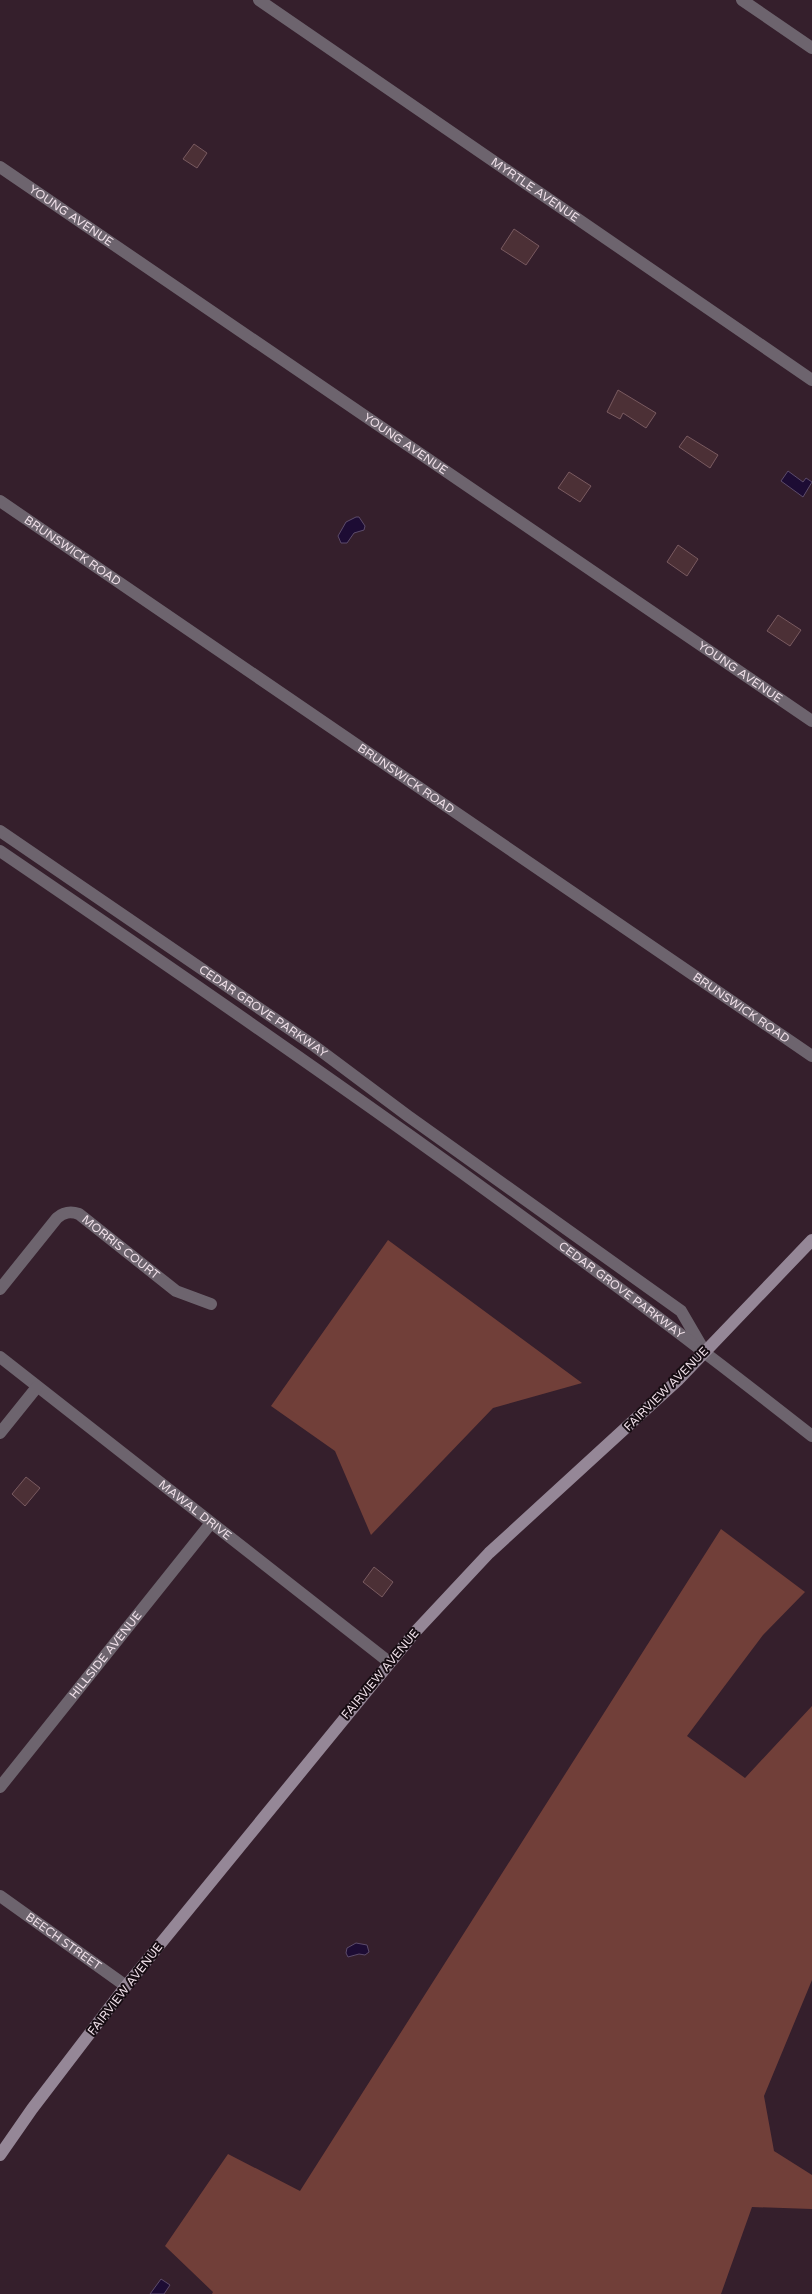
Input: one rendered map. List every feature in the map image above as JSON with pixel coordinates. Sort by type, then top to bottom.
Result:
[{"type":"main road","name":"FAIRVIEW AVENUE","points":[[0,2155],[32,2109],[126,1986],[389,1662],[444,1599],[489,1553],[678,1380],[812,1240]]},
{"type":"street","name":"MYRTLE AVENUE","points":[[259,0],[812,380]]},
{"type":"street","points":[[742,0],[812,48]]},
{"type":"street","name":"YOUNG AVENUE","points":[[0,167],[812,721]]},
{"type":"street","name":"BRUNSWICK ROAD","points":[[0,501],[812,1056]]},
{"type":"street","name":"CEDAR GROVE PARKWAY","points":[[0,831],[353,1074],[526,1201],[681,1311],[704,1351]]},
{"type":"street","name":"CEDAR GROVE PARKWAY","points":[[0,851],[344,1088],[704,1351]]},
{"type":"street","points":[[163,962],[172,949]]},
{"type":"street","points":[[344,1088],[353,1074]]},
{"type":"street","points":[[517,1214],[526,1201]]},
{"type":"street","name":"MORRIS COURT","points":[[0,1289],[57,1218],[67,1212],[73,1212],[79,1214],[176,1290],[211,1304]]},
{"type":"street","points":[[704,1351],[812,1436]]},
{"type":"street","name":"MAWAL DRIVE","points":[[0,1357],[389,1662]]},
{"type":"street","points":[[0,1433],[37,1387]]},
{"type":"street","name":"HILLSIDE AVENUE","points":[[0,1787],[212,1523]]},
{"type":"street","name":"BEECH STREET","points":[[0,1896],[126,1986]]},
{"type":"shaded area","points":[[788,471],[803,482],[806,478],[812,482],[803,497],[781,481]]},
{"type":"shaded area","points":[[359,517],[365,526],[364,530],[354,533],[347,543],[341,543],[338,536],[346,522]]},
{"type":"shaded area","points":[[388,1240],[582,1383],[493,1408],[371,1535],[335,1451],[271,1406]]},
{"type":"shaded area","points":[[721,1529],[805,1592],[763,1635],[687,1736],[745,1778],[812,1706],[812,1980],[764,2096],[774,2151],[812,2175],[812,2209],[752,2207],[721,2294],[212,2294],[213,2292],[165,2246],[228,2154],[300,2191]]},
{"type":"shaded area","points":[[356,1943],[367,1945],[369,1952],[365,1955],[359,1954],[348,1957],[346,1953],[347,1948]]},
{"type":"shaded area","points":[[161,2279],[170,2285],[164,2294],[150,2294]]},
{"type":"building","points":[[194,144],[207,153],[197,168],[183,159]]},
{"type":"building","points":[[514,229],[539,246],[526,265],[501,249]]},
{"type":"building","points":[[618,390],[656,413],[646,428],[623,413],[620,419],[607,412]]},
{"type":"building","points":[[687,436],[718,455],[710,468],[679,447]]},
{"type":"building","points":[[569,472],[591,486],[580,502],[558,488]]},
{"type":"building","points":[[678,545],[698,559],[687,576],[667,562]]},
{"type":"building","points":[[778,615],[801,630],[790,646],[767,631]]},
{"type":"building","points":[[26,1477],[40,1488],[25,1506],[12,1494]]},
{"type":"building","points":[[374,1567],[393,1582],[382,1597],[363,1582]]}]
